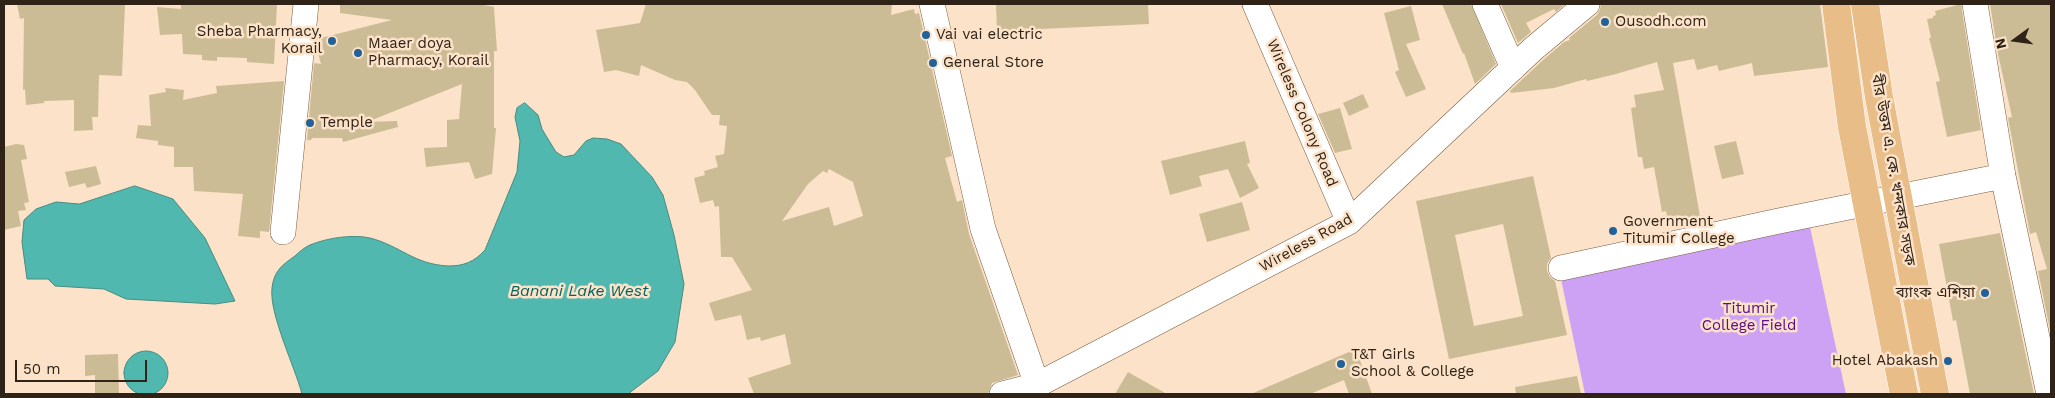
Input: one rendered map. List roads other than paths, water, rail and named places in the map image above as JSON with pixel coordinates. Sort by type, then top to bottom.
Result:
[{"type":"main road","name":"বীর উত্তম এ. কে. খন্দকার সড়ক","points":[[1836,4],[1852,127],[1904,394]]},
{"type":"main road","name":"বীর উত্তম এ. কে. খন্দকার সড়ক","points":[[1865,4],[1879,97],[1935,394]]},
{"type":"street","points":[[932,4],[983,229],[1037,385]]},
{"type":"street","name":"Wireless Colony Road","points":[[1255,4],[1349,222]]},
{"type":"street","points":[[1485,4],[1513,68]]},
{"type":"street","name":"Wireless Road","points":[[1002,394],[1037,385],[1349,222],[1513,68],[1587,4]]},
{"type":"street","points":[[1975,4],[2003,176],[2049,394]]},
{"type":"street","points":[[283,232],[311,5]]},
{"type":"street","points":[[1561,268],[2003,176]]},
{"type":"water","name":"Banani Lake West","points":[[525,103],[538,115],[542,129],[556,152],[564,157],[574,155],[586,141],[593,138],[607,139],[621,144],[652,177],[663,195],[674,235],[684,284],[675,342],[658,371],[628,394],[302,394],[274,312],[272,288],[279,269],[308,246],[340,237],[363,237],[381,241],[425,262],[436,265],[459,265],[477,258],[485,250],[517,172],[520,141],[515,117],[517,108]]},
{"type":"water","points":[[135,186],[173,199],[205,238],[235,301],[215,304],[126,299],[104,289],[55,286],[48,279],[27,279],[22,242],[24,220],[36,209],[56,202],[79,204]]},
{"type":"water","points":[[142,351],[150,351],[162,357],[168,373],[162,389],[150,395],[142,395],[130,389],[124,377],[124,369],[130,357]]},
{"type":"place","name":"Ousodh.com","points":[[1605,22]]},
{"type":"place","name":"Vai vai electric","points":[[926,35]]},
{"type":"place","name":"Sheba Pharmacy, Korail","points":[[332,41]]},
{"type":"place","name":"Maaer doya Pharmacy, Korail","points":[[358,53]]},
{"type":"place","name":"General Store","points":[[933,63]]},
{"type":"place","name":"Temple","points":[[310,123]]},
{"type":"place","name":"Government Titumir College","points":[[1613,231]]},
{"type":"place","name":"ব্যাংক এশিয়া","points":[[1985,293]]},
{"type":"place","name":"Hotel Abakash","points":[[1948,361]]},
{"type":"place","name":"T&T Girls School & College","points":[[1341,364]]},
{"type":"park label","name":"Titumir College Field","points":[[1749,318]]}]
